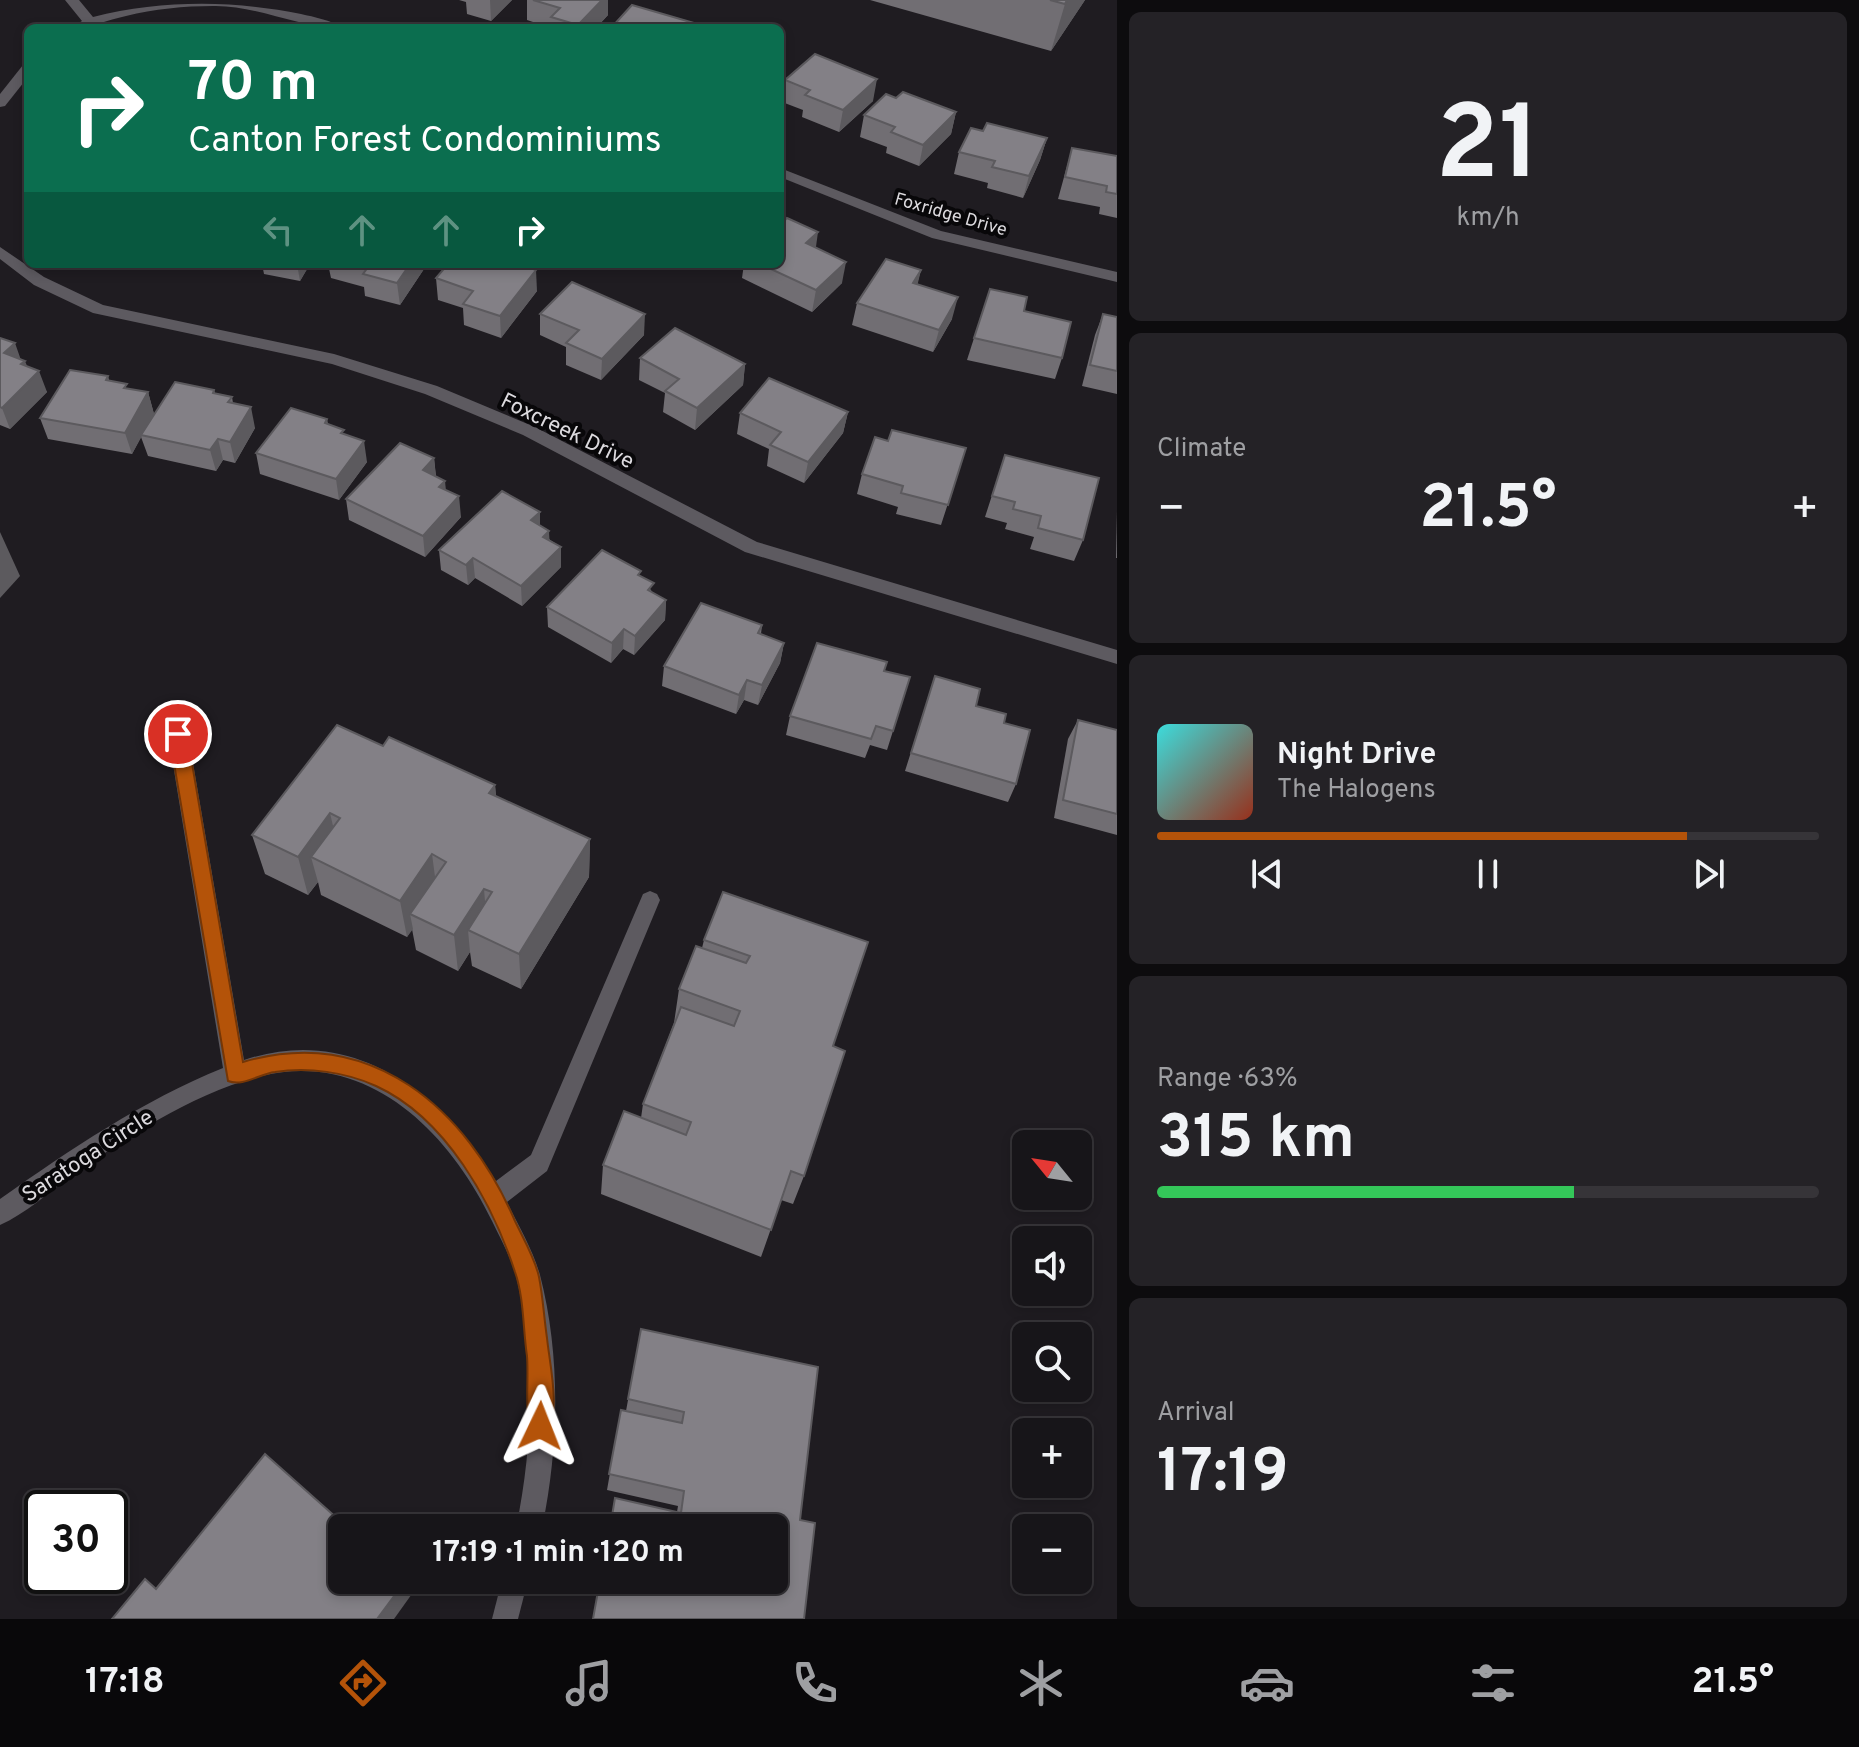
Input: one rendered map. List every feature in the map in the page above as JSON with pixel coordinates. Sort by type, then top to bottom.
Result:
[{"type":"street","points":[[72,0],[83,24]]},
{"type":"street","points":[[86,24],[138,3],[224,1],[277,10],[322,24]]},
{"type":"street","points":[[0,103],[24,73]]},
{"type":"street","name":"Foxridge Drive","points":[[784,174],[937,235],[1117,277]]},
{"type":"street","name":"Foxcreek Drive","points":[[0,252],[39,281],[99,309],[334,359],[431,390],[529,431],[751,547],[1117,657]]},
{"type":"street","points":[[178,734],[235,1074]]},
{"type":"street","points":[[494,1197],[539,1163],[650,900]]},
{"type":"street","name":"Saratoga Circle","points":[[0,1213],[124,1126],[173,1100],[235,1074],[273,1063],[307,1061],[340,1065],[381,1078],[409,1095],[434,1116],[469,1156],[494,1197],[527,1274],[541,1383],[540,1448],[531,1514]]},
{"type":"street","points":[[505,1619],[511,1594]]},
{"type":"building","points":[[533,0],[602,0],[579,24],[551,17],[560,8]]},
{"type":"building","points":[[632,5],[694,23],[693,24],[615,24]]},
{"type":"building","points":[[815,54],[877,79],[843,110],[805,95],[810,90],[785,80]]},
{"type":"building","points":[[903,92],[956,112],[923,145],[891,132],[895,127],[864,115],[886,94],[896,98]]},
{"type":"building","points":[[987,123],[1047,138],[1029,176],[992,167],[995,161],[959,152],[971,128],[983,131]]},
{"type":"building","points":[[1072,148],[1117,156],[1117,194],[1106,192],[1107,186],[1065,177]]},
{"type":"building","points":[[787,218],[818,232],[806,243],[846,262],[816,290],[769,268],[784,268],[784,221]]},
{"type":"building","points":[[886,259],[921,270],[913,283],[958,297],[939,330],[857,303]]},
{"type":"building","points":[[367,268],[407,268],[397,283],[363,274]]},
{"type":"building","points":[[445,268],[536,270],[500,316],[463,304],[473,291],[436,278]]},
{"type":"building","points":[[572,282],[645,314],[602,359],[566,343],[579,330],[540,314]]},
{"type":"building","points":[[990,289],[1027,297],[1024,311],[1071,322],[1062,358],[974,338]]},
{"type":"building","points":[[1103,314],[1117,317],[1117,371],[1090,365]]},
{"type":"building","points":[[675,328],[745,364],[697,408],[665,391],[679,379],[640,358]]},
{"type":"building","points":[[0,338],[15,343],[4,353],[25,361],[21,364],[39,371],[2,408],[0,407]]},
{"type":"building","points":[[70,370],[108,376],[106,380],[127,384],[124,388],[148,392],[125,433],[40,418]]},
{"type":"building","points":[[769,378],[848,412],[808,462],[770,445],[781,432],[740,413]]},
{"type":"building","points":[[175,382],[214,390],[213,393],[232,397],[228,402],[251,407],[230,442],[218,439],[210,450],[141,435]]},
{"type":"building","points":[[291,408],[327,419],[325,423],[344,430],[341,433],[364,441],[336,479],[256,453]]},
{"type":"building","points":[[892,430],[966,448],[948,505],[901,493],[903,486],[862,474],[875,437],[888,441]]},
{"type":"building","points":[[400,443],[434,458],[423,470],[445,481],[439,487],[459,496],[423,536],[346,499]]},
{"type":"building","points":[[1005,455],[1099,478],[1083,540],[1038,528],[1041,516],[1013,509],[1015,502],[992,496]]},
{"type":"building","points":[[502,491],[540,512],[531,520],[549,531],[543,537],[561,547],[521,586],[473,558],[466,565],[439,550]]},
{"type":"building","points":[[602,550],[641,571],[638,575],[654,583],[648,590],[666,600],[635,636],[624,629],[612,643],[547,607]]},
{"type":"building","points":[[701,603],[762,625],[758,633],[784,643],[762,685],[747,680],[739,695],[664,666]]},
{"type":"building","points":[[817,643],[887,662],[884,671],[910,677],[893,731],[876,726],[871,739],[790,716]]},
{"type":"building","points":[[935,676],[980,689],[976,706],[1006,714],[1004,723],[1030,730],[1016,784],[911,753]]},
{"type":"building","points":[[1078,720],[1117,730],[1117,814],[1063,800]]},
{"type":"building","points":[[337,725],[383,746],[389,737],[495,785],[489,793],[590,839],[519,954],[468,930],[492,892],[484,889],[454,935],[410,914],[446,862],[432,854],[400,901],[311,857],[340,818],[330,813],[298,857],[252,835]]},
{"type":"building","points":[[723,892],[868,942],[833,1046],[845,1051],[804,1176],[791,1171],[771,1230],[603,1165],[624,1111],[686,1135],[691,1122],[643,1104],[681,1007],[734,1026],[740,1011],[679,989],[696,946],[746,963],[750,956],[704,940]]},
{"type":"building","points":[[641,1329],[818,1367],[800,1520],[815,1523],[804,1619],[593,1619],[597,1594],[788,1594],[788,1514],[612,1514],[615,1498],[681,1513],[684,1491],[609,1474],[621,1410],[682,1423],[684,1412],[628,1399]]},
{"type":"building","points":[[265,1454],[332,1514],[328,1514],[328,1594],[396,1594],[377,1619],[112,1619],[145,1579],[156,1589]]},
{"type":"route","points":[[178,734],[235,1074],[273,1063],[307,1061],[340,1065],[381,1078],[409,1095],[434,1116],[469,1156],[494,1197],[527,1274],[541,1383],[540,1426]]}]
